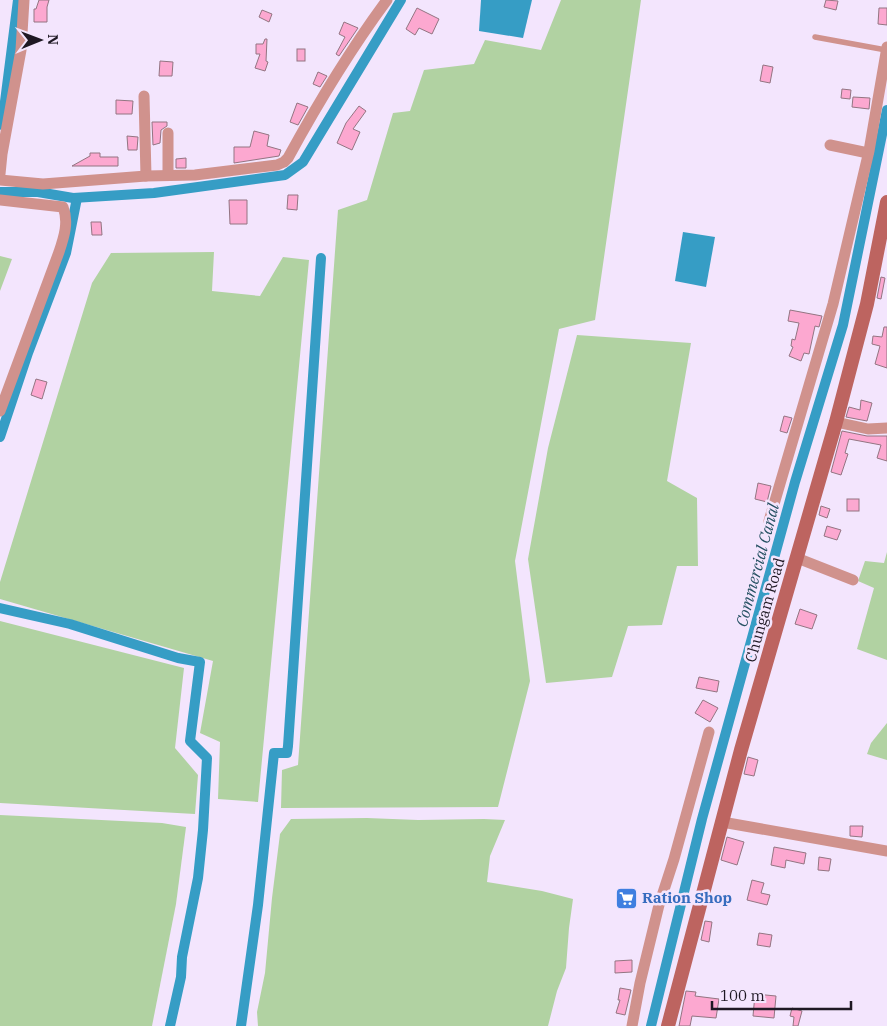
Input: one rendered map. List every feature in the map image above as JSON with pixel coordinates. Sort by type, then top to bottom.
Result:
[{"type":"main road","name":"Chungam Road","points":[[668,1026],[722,822],[836,422],[867,304],[887,202]]},
{"type":"street","points":[[0,174],[21,50],[24,0]]},
{"type":"street","points":[[0,180],[44,184],[146,176],[195,175],[277,165],[284,162],[312,113],[387,0]]},
{"type":"street","points":[[769,522],[833,304],[868,154],[887,47]]},
{"type":"street","points":[[144,96],[146,176]]},
{"type":"street","points":[[168,133],[168,175]]},
{"type":"street","points":[[830,146],[868,154]]},
{"type":"street","points":[[0,200],[63,207],[66,215],[65,231],[60,252],[0,412]]},
{"type":"street","points":[[836,422],[868,429],[887,428]]},
{"type":"street","points":[[797,558],[853,580]]},
{"type":"street","points":[[632,1026],[640,983],[659,905],[674,859],[709,732]]},
{"type":"street","points":[[722,822],[887,851]]},
{"type":"lane","points":[[815,37],[886,50]]},
{"type":"green space","points":[[561,0],[641,0],[595,320],[559,329],[515,561],[530,681],[498,807],[281,808],[282,770],[298,765],[338,210],[367,200],[393,113],[410,111],[424,70],[474,64],[485,40],[541,50]]},
{"type":"green space","points":[[214,252],[212,291],[260,296],[283,257],[309,260],[258,802],[218,799],[220,742],[200,733],[213,661],[0,599],[0,582],[92,283],[111,253]]},
{"type":"green space","points":[[0,256],[12,259],[0,291]]},
{"type":"green space","points":[[577,335],[691,343],[667,481],[697,498],[698,566],[677,566],[662,625],[628,626],[612,677],[546,683],[528,559],[548,448]]},
{"type":"green space","points":[[887,552],[887,660],[857,649],[874,588],[858,581],[865,561],[884,563]]},
{"type":"green space","points":[[0,621],[184,668],[175,748],[198,775],[195,814],[0,803]]},
{"type":"green space","points":[[887,723],[887,760],[867,754],[871,743]]},
{"type":"green space","points":[[0,815],[162,823],[186,827],[176,904],[152,1026],[0,1026]]},
{"type":"green space","points":[[291,819],[505,820],[490,856],[487,882],[542,891],[573,899],[566,968],[557,991],[548,1026],[258,1026],[257,1012],[265,973],[280,834]]},
{"type":"water","points":[[481,0],[532,0],[523,38],[479,31]]},
{"type":"water","points":[[683,232],[715,237],[706,287],[675,281]]},
{"type":"building","points":[[39,0],[49,0],[47,22],[34,22],[34,9],[36,9]]},
{"type":"building","points":[[826,0],[838,1],[836,10],[824,7]]},
{"type":"building","points":[[417,8],[439,19],[432,34],[419,28],[415,35],[406,29]]},
{"type":"building","points":[[879,8],[887,8],[887,25],[878,24]]},
{"type":"building","points":[[262,10],[272,14],[269,22],[259,17]]},
{"type":"building","points":[[344,22],[358,28],[339,56],[336,54],[345,37],[339,34]]},
{"type":"building","points":[[265,39],[267,39],[266,61],[268,62],[265,71],[255,68],[260,54],[256,54],[256,44],[263,44]]},
{"type":"building","points":[[297,49],[305,49],[305,61],[297,61]]},
{"type":"building","points":[[160,61],[173,62],[172,76],[159,76]]},
{"type":"building","points":[[763,65],[773,67],[770,83],[760,81]]},
{"type":"building","points":[[318,72],[327,76],[320,87],[313,84]]},
{"type":"building","points":[[842,89],[851,90],[850,99],[841,98]]},
{"type":"building","points":[[853,97],[870,98],[869,109],[852,107]]},
{"type":"building","points":[[116,100],[133,101],[132,114],[116,114]]},
{"type":"building","points":[[297,103],[308,107],[298,125],[290,122]]},
{"type":"building","points":[[359,106],[366,111],[353,129],[360,132],[352,150],[337,143],[346,123]]},
{"type":"building","points":[[152,122],[167,122],[167,126],[161,130],[160,143],[153,145]]},
{"type":"building","points":[[254,131],[269,135],[267,146],[281,150],[279,156],[234,163],[234,147],[250,147]]},
{"type":"building","points":[[127,136],[138,137],[137,150],[128,150]]},
{"type":"building","points":[[90,153],[100,153],[100,157],[118,157],[118,166],[72,166],[90,156]]},
{"type":"building","points":[[186,158],[186,168],[176,168],[176,159]]},
{"type":"building","points":[[288,195],[298,195],[297,210],[287,209]]},
{"type":"building","points":[[229,200],[247,200],[247,224],[230,224]]},
{"type":"building","points":[[91,222],[101,222],[102,235],[92,235]]},
{"type":"building","points":[[881,277],[885,278],[881,299],[877,298]]},
{"type":"building","points":[[790,310],[822,316],[819,327],[815,326],[809,354],[804,353],[801,361],[789,356],[793,347],[791,346],[792,339],[795,340],[799,323],[788,321]]},
{"type":"building","points":[[884,327],[887,327],[887,368],[875,364],[880,346],[872,344],[873,336],[882,337]]},
{"type":"building","points":[[36,379],[47,382],[42,399],[31,395]]},
{"type":"building","points":[[861,400],[872,403],[867,421],[846,417],[849,407],[860,410]]},
{"type":"building","points":[[784,416],[792,418],[787,433],[780,431]]},
{"type":"building","points":[[842,431],[867,436],[887,436],[887,461],[877,458],[881,445],[849,439],[845,453],[848,454],[841,475],[831,472]]},
{"type":"building","points":[[758,483],[771,486],[767,502],[755,499]]},
{"type":"building","points":[[847,499],[859,499],[859,511],[847,511]]},
{"type":"building","points":[[821,506],[830,509],[827,518],[819,515]]},
{"type":"building","points":[[827,526],[841,530],[837,540],[824,536]]},
{"type":"building","points":[[800,609],[817,615],[812,629],[795,624]]},
{"type":"building","points":[[699,677],[719,681],[717,692],[696,688]]},
{"type":"building","points":[[703,700],[718,708],[710,722],[695,713]]},
{"type":"building","points":[[748,757],[758,760],[754,776],[744,774]]},
{"type":"building","points":[[850,826],[863,826],[862,837],[850,836]]},
{"type":"building","points":[[727,837],[744,842],[737,865],[721,860]]},
{"type":"building","points":[[774,847],[806,853],[804,864],[786,860],[785,868],[771,865]]},
{"type":"building","points":[[819,857],[831,859],[829,871],[818,870]]},
{"type":"building","points":[[752,880],[764,883],[761,893],[770,895],[767,905],[747,900]]},
{"type":"building","name":"Ration Shop","points":[[622,890],[630,891],[629,906],[621,905]]},
{"type":"building","points":[[705,921],[712,922],[709,942],[701,940]]},
{"type":"building","points":[[759,933],[772,935],[770,947],[757,945]]},
{"type":"building","points":[[632,960],[632,972],[615,973],[615,961]]},
{"type":"building","points":[[620,988],[631,990],[625,1015],[616,1013],[620,1000],[618,1000]]},
{"type":"building","points":[[686,991],[696,992],[695,996],[719,999],[716,1018],[692,1016],[690,1026],[679,1026]]},
{"type":"building","points":[[755,994],[776,996],[774,1018],[753,1016]]},
{"type":"building","points":[[792,1008],[802,1011],[798,1026],[793,1026],[794,1017],[790,1016]]},
{"type":"waterway","points":[[2,125],[18,0]]},
{"type":"waterway","points":[[0,192],[38,192],[73,198],[154,193],[285,175],[303,162],[401,0]]},
{"type":"waterway","name":"Commercial Canal","points":[[651,1026],[702,819],[795,482],[843,325],[887,110]]},
{"type":"waterway","points":[[0,437],[28,353],[66,253],[77,198]]},
{"type":"waterway","points":[[241,1026],[258,905],[274,753],[287,753],[288,746],[321,258]]},
{"type":"waterway","points":[[0,608],[70,624],[178,658],[200,662],[190,741],[207,758],[203,830],[198,878],[182,957],[181,977],[170,1026]]},
{"type":"place","name":"Ration Shop","points":[[626,898]]}]
